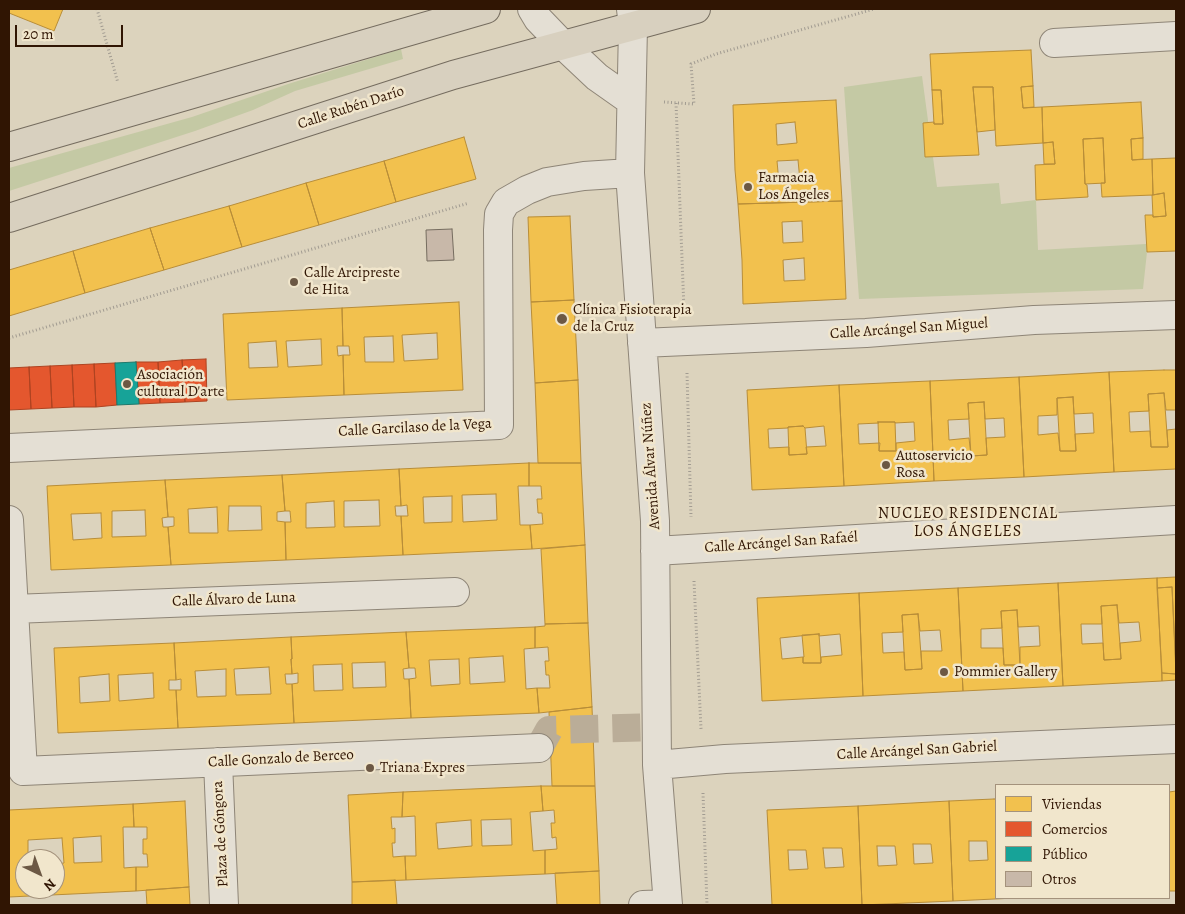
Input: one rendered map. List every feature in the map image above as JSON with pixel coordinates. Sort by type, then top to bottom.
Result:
[{"type":"main road","points":[[9,147],[486,9]]},
{"type":"main road","name":"Calle Rubén Darío","points":[[9,218],[453,75],[563,45],[632,17],[696,9]]},
{"type":"street","points":[[532,9],[538,19],[597,77],[631,101]]},
{"type":"street","name":"Avenida Álvar Núñez","points":[[632,17],[630,173],[655,521],[660,905]]},
{"type":"street","points":[[1054,42],[1176,36]]},
{"type":"street","points":[[506,202],[526,190],[547,182],[584,176],[630,173]]},
{"type":"street","name":"Calle Garcilaso de la Vega","points":[[9,448],[499,424],[498,230],[499,214],[506,202]]},
{"type":"street","name":"Calle Arcángel San Miguel","points":[[642,343],[866,332],[1034,320],[1176,315]]},
{"type":"street","points":[[9,520],[13,609]]},
{"type":"street","name":"Calle Arcángel San Rafaél","points":[[655,551],[1176,520]]},
{"type":"street","name":"Calle Álvaro de Luna","points":[[13,609],[455,592]]},
{"type":"street","name":"Calle Gonzalo de Berceo","points":[[13,609],[23,771],[539,748]]},
{"type":"street","name":"Calle Arcángel San Gabriel","points":[[657,765],[702,760],[1176,739]]},
{"type":"street","name":"Plaza de Góngora","points":[[218,762],[224,905]]},
{"type":"path","points":[[97,9],[126,113]]},
{"type":"path","points":[[631,101],[694,104],[690,64],[716,54],[874,9]]},
{"type":"path","points":[[676,103],[684,313]]},
{"type":"path","points":[[9,338],[480,200],[506,202]]},
{"type":"path","points":[[687,368],[691,524]]},
{"type":"path","points":[[694,579],[701,732]]},
{"type":"path","points":[[703,787],[707,905]]},
{"type":"green space","points":[[401,49],[403,59],[295,91],[253,110],[195,131],[9,191],[9,168],[192,117],[288,84]]},
{"type":"green space","points":[[922,76],[937,187],[999,183],[1001,204],[1036,200],[1038,250],[1146,244],[1147,252],[1143,289],[859,299],[844,87]]},
{"type":"building: Viviendas","points":[[9,9],[63,9],[54,31],[9,13]]},
{"type":"building: Viviendas","points":[[1031,50],[1033,86],[1021,87],[1023,108],[1042,107],[1043,143],[996,146],[993,87],[973,87],[979,155],[925,157],[923,123],[934,122],[934,124],[943,124],[941,90],[932,90],[930,54]]},
{"type":"building: Viviendas","points":[[1033,86],[1034,107],[1023,108],[1021,87]]},
{"type":"building: Viviendas","points":[[973,87],[993,87],[995,130],[977,132]]},
{"type":"building: Viviendas","points":[[932,90],[941,90],[943,124],[934,124]]},
{"type":"building: Viviendas","points":[[836,100],[842,201],[738,204],[733,105]],"holes":[[[795,122],[797,143],[777,145],[776,124]],[[798,160],[800,181],[779,183],[777,161]]]},
{"type":"building: Viviendas","points":[[1141,102],[1143,138],[1131,139],[1132,160],[1152,159],[1153,195],[1102,197],[1101,183],[1105,183],[1103,138],[1083,139],[1085,184],[1087,185],[1088,197],[1036,200],[1035,165],[1055,164],[1053,142],[1043,143],[1042,107]]},
{"type":"building: Viviendas","points":[[464,137],[476,179],[396,202],[384,161]]},
{"type":"building: Viviendas","points":[[1103,138],[1105,183],[1085,184],[1083,139]]},
{"type":"building: Viviendas","points":[[1143,138],[1143,159],[1132,160],[1131,139]]},
{"type":"building: Viviendas","points":[[1053,142],[1055,164],[1044,164],[1043,143]]},
{"type":"building: Viviendas","points":[[1176,158],[1176,251],[1147,252],[1145,215],[1153,215],[1153,217],[1166,216],[1164,193],[1153,195],[1152,159]]},
{"type":"building: Viviendas","points":[[384,161],[396,202],[319,225],[306,183]]},
{"type":"building: Viviendas","points":[[306,183],[319,225],[242,247],[229,206]]},
{"type":"building: Viviendas","points":[[1164,193],[1166,216],[1153,217],[1152,195]]},
{"type":"building: Viviendas","points":[[842,201],[846,299],[743,304],[738,204]],"holes":[[[802,221],[803,242],[783,243],[782,222]],[[804,258],[805,280],[784,281],[783,260]]]},
{"type":"building: Viviendas","points":[[229,206],[242,247],[164,270],[150,228]]},
{"type":"building: Viviendas","points":[[570,216],[574,300],[531,302],[528,217]]},
{"type":"building: Viviendas","points":[[150,228],[164,270],[85,293],[73,251]]},
{"type":"building: Viviendas","points":[[73,251],[85,293],[9,316],[9,270]]},
{"type":"building: Viviendas","points":[[574,300],[578,380],[535,383],[531,302]]},
{"type":"building: Viviendas","points":[[459,302],[463,390],[344,395],[343,355],[350,355],[349,346],[343,346],[342,308]],"holes":[[[437,333],[438,359],[404,361],[402,335]],[[393,336],[394,362],[365,362],[364,337]]]},
{"type":"building: Viviendas","points":[[342,308],[343,346],[337,346],[338,356],[343,355],[344,395],[227,400],[223,314]],"holes":[[[321,339],[322,365],[288,367],[286,341]],[[276,341],[278,367],[249,368],[248,343]]]},
{"type":"building: Viviendas","points":[[1176,370],[1176,410],[1166,410],[1164,393],[1148,394],[1149,411],[1129,412],[1130,432],[1150,431],[1151,447],[1168,447],[1167,430],[1176,429],[1176,469],[1114,472],[1109,372]]},
{"type":"building: Viviendas","points":[[1109,372],[1114,472],[1024,477],[1019,377]],"holes":[[[1073,397],[1074,414],[1093,413],[1094,433],[1075,434],[1076,451],[1060,451],[1058,433],[1038,435],[1038,416],[1057,415],[1057,398]]]},
{"type":"building: Viviendas","points":[[1019,377],[1024,477],[934,481],[930,381]],"holes":[[[984,402],[985,419],[1004,418],[1005,437],[986,438],[987,455],[971,456],[969,438],[949,440],[948,420],[969,419],[968,403]]]},
{"type":"building: Viviendas","points":[[578,380],[581,463],[538,463],[535,383]]},
{"type":"building: Viviendas","points":[[930,381],[934,481],[844,486],[839,385]],"holes":[[[914,422],[915,441],[896,443],[896,451],[879,451],[880,443],[859,444],[858,424]]]},
{"type":"building: Viviendas","points":[[839,385],[844,486],[752,490],[747,390]],"holes":[[[803,426],[805,428],[824,426],[826,446],[806,447],[807,454],[789,455],[789,447],[769,448],[768,429]]]},
{"type":"building: Viviendas","points":[[1164,393],[1168,447],[1151,447],[1148,394]]},
{"type":"building: Viviendas","points":[[1073,397],[1076,451],[1060,451],[1057,398]]},
{"type":"building: Viviendas","points":[[984,402],[987,455],[971,456],[968,403]]},
{"type":"building: Viviendas","points":[[878,422],[895,422],[896,451],[879,451]]},
{"type":"building: Viviendas","points":[[803,426],[805,428],[807,454],[789,455],[788,427]]},
{"type":"building: Viviendas","points":[[529,463],[529,486],[518,486],[520,525],[530,525],[532,549],[403,555],[401,516],[408,516],[407,505],[401,506],[399,469]],"holes":[[[496,494],[497,520],[463,522],[462,495]],[[452,496],[452,522],[424,523],[423,497]]]},
{"type":"building: Viviendas","points":[[529,463],[581,463],[585,545],[532,549],[530,525],[543,524],[542,513],[538,513],[537,499],[542,499],[541,486],[529,486]]},
{"type":"building: Viviendas","points":[[399,469],[401,506],[395,506],[396,516],[401,516],[403,555],[286,560],[285,522],[291,522],[290,511],[285,511],[282,475]],"holes":[[[379,500],[380,526],[344,527],[344,501]],[[334,501],[335,527],[306,528],[306,503]]]},
{"type":"building: Viviendas","points":[[282,475],[285,511],[277,512],[277,521],[285,522],[286,560],[171,565],[168,527],[174,526],[174,517],[168,517],[165,480]],"holes":[[[229,506],[261,506],[262,530],[228,531]],[[217,507],[218,533],[189,533],[188,509]]]},
{"type":"building: Viviendas","points":[[165,480],[168,517],[162,518],[163,527],[168,527],[171,565],[51,570],[47,486]],"holes":[[[145,510],[146,536],[112,537],[112,511]],[[101,513],[102,538],[73,540],[71,514]]]},
{"type":"building: Viviendas","points":[[585,545],[588,623],[545,624],[541,549]]},
{"type":"building: Viviendas","points":[[1176,577],[1176,668],[1172,587],[1157,588],[1157,578]]},
{"type":"building: Viviendas","points":[[1157,578],[1162,681],[1063,686],[1058,583]],"holes":[[[1117,605],[1119,623],[1139,622],[1141,641],[1120,643],[1121,659],[1104,660],[1103,643],[1082,644],[1081,624],[1102,624],[1101,606]]]},
{"type":"building: Viviendas","points":[[1058,583],[1063,686],[963,691],[958,588]],"holes":[[[1017,610],[1018,627],[1039,626],[1040,646],[1020,647],[1020,665],[1004,665],[1003,648],[981,648],[981,629],[1002,628],[1001,611]]]},
{"type":"building: Viviendas","points":[[1172,587],[1176,674],[1162,673],[1157,588]]},
{"type":"building: Viviendas","points":[[958,588],[963,691],[863,696],[859,593]],"holes":[[[918,614],[920,631],[940,630],[942,651],[921,651],[922,669],[905,670],[904,652],[883,653],[882,633],[903,632],[902,615]]]},
{"type":"building: Viviendas","points":[[859,593],[863,696],[762,701],[757,598]],"holes":[[[819,634],[819,636],[840,634],[842,655],[821,657],[821,663],[803,663],[803,657],[782,659],[780,638]]]},
{"type":"building: Viviendas","points":[[1117,605],[1121,659],[1104,660],[1101,606]]},
{"type":"building: Viviendas","points":[[1017,610],[1020,665],[1004,665],[1001,611]]},
{"type":"building: Viviendas","points":[[918,614],[922,669],[905,670],[902,615]]},
{"type":"building: Viviendas","points":[[588,623],[592,707],[539,713],[537,688],[550,688],[549,675],[546,675],[545,661],[549,661],[548,647],[535,648],[535,627],[545,626],[545,624]]},
{"type":"building: Viviendas","points":[[535,627],[535,648],[524,649],[526,689],[537,688],[539,713],[411,718],[409,679],[416,678],[415,668],[409,668],[406,632]],"holes":[[[503,656],[505,682],[470,684],[469,658]],[[459,659],[460,684],[431,686],[429,660]]]},
{"type":"building: Viviendas","points":[[406,632],[409,668],[403,669],[404,679],[409,679],[411,718],[294,723],[292,684],[298,683],[298,673],[292,674],[291,637]],"holes":[[[385,662],[386,687],[353,688],[352,663]],[[342,664],[343,690],[314,691],[313,665]]]},
{"type":"building: Viviendas","points":[[819,634],[821,663],[803,663],[802,635]]},
{"type":"building: Viviendas","points":[[291,637],[292,674],[285,674],[286,684],[292,684],[294,723],[178,728],[176,690],[181,690],[181,679],[176,680],[174,643]],"holes":[[[269,667],[271,694],[236,695],[234,669]],[[226,669],[226,696],[197,697],[195,671]]]},
{"type":"building: Viviendas","points":[[174,643],[176,680],[169,680],[169,690],[176,690],[178,728],[58,733],[54,648]],"holes":[[[153,673],[154,698],[119,701],[118,675]],[[109,674],[110,701],[80,703],[79,677]]]},
{"type":"building: Viviendas","points":[[1162,673],[1176,674],[1176,680],[1162,681]]},
{"type":"building: Viviendas","points":[[592,707],[595,786],[552,786],[549,712]]},
{"type":"building: Viviendas","points":[[541,786],[543,811],[530,812],[533,851],[545,850],[545,874],[406,880],[405,856],[416,856],[415,816],[402,817],[403,792]],"holes":[[[511,819],[512,845],[482,846],[481,820]],[[471,820],[472,846],[438,849],[436,823]]]},
{"type":"building: Viviendas","points":[[541,786],[595,786],[599,871],[545,874],[545,850],[557,849],[556,837],[552,838],[551,823],[555,823],[554,810],[543,811]]},
{"type":"building: Viviendas","points":[[1176,791],[1176,891],[1170,891],[1170,792]]},
{"type":"building: Viviendas","points":[[403,792],[402,817],[391,817],[392,829],[395,828],[395,843],[392,843],[393,857],[405,856],[406,880],[352,882],[348,795]]},
{"type":"building: Viviendas","points":[[995,799],[995,899],[953,901],[949,801]],"holes":[[[969,841],[987,841],[988,860],[969,861]]]},
{"type":"building: Viviendas","points":[[185,801],[189,887],[136,891],[136,867],[148,867],[147,854],[143,854],[143,839],[147,839],[147,827],[134,827],[133,804]]},
{"type":"building: Viviendas","points":[[949,801],[953,901],[862,905],[858,806]],"holes":[[[913,844],[931,844],[933,863],[914,864]],[[877,846],[895,846],[897,865],[878,866]]]},
{"type":"building: Viviendas","points":[[133,804],[134,827],[123,827],[124,868],[136,867],[136,891],[65,894],[65,849],[63,849],[62,838],[28,840],[28,849],[15,849],[15,897],[9,897],[9,810]],"holes":[[[101,836],[102,862],[74,863],[73,838]]]},
{"type":"building: Viviendas","points":[[858,806],[862,905],[772,905],[767,810]],"holes":[[[823,848],[842,848],[844,867],[825,868]],[[788,850],[806,850],[808,869],[789,870]]]},
{"type":"building: Viviendas","points":[[599,871],[600,905],[557,905],[555,873]]},
{"type":"building: Viviendas","points":[[395,880],[397,905],[352,905],[352,882]]},
{"type":"building: Viviendas","points":[[189,887],[190,905],[147,905],[146,890]]},
{"type":"building: Comercios","points":[[206,359],[207,401],[185,402],[182,360]]},
{"type":"building: Comercios","points":[[182,360],[185,402],[160,403],[158,362]]},
{"type":"building: Comercios","points":[[136,362],[158,362],[160,403],[139,404]]},
{"type":"building: Comercios","points":[[115,363],[117,405],[96,407],[94,364]]},
{"type":"building: Comercios","points":[[94,364],[96,407],[74,407],[72,365]]},
{"type":"building: Comercios","points":[[72,365],[74,407],[52,408],[50,366]]},
{"type":"building: Comercios","points":[[50,366],[52,408],[31,409],[29,367]]},
{"type":"building: Comercios","points":[[29,367],[31,409],[9,410],[9,368]]},
{"type":"building: Público","name":"Asociación cultural D'arte","points":[[136,362],[139,404],[117,405],[115,363]]},
{"type":"building: Otros","points":[[452,229],[454,260],[427,261],[426,230]]},
{"type":"tunnel","points":[[539,748],[549,730],[657,727]]},
{"type":"place","name":"Farmacia Los Ángeles","points":[[748,187]]},
{"type":"place","name":"Calle Arcipreste de Hita","points":[[294,282]]},
{"type":"place","name":"Clínica Fisioterapia de la Cruz","points":[[562,319]]},
{"type":"place","name":"Asociación cultural D'arte","points":[[127,384]]},
{"type":"place","name":"Autoservicio Rosa","points":[[886,465]]},
{"type":"place","name":"Pommier Gallery","points":[[944,672]]},
{"type":"place","name":"Triana Expres","points":[[370,768]]},
{"type":"district","name":"NUCLEO RESIDENCIAL LOS ÁNGELES","points":[[968,523]]}]
